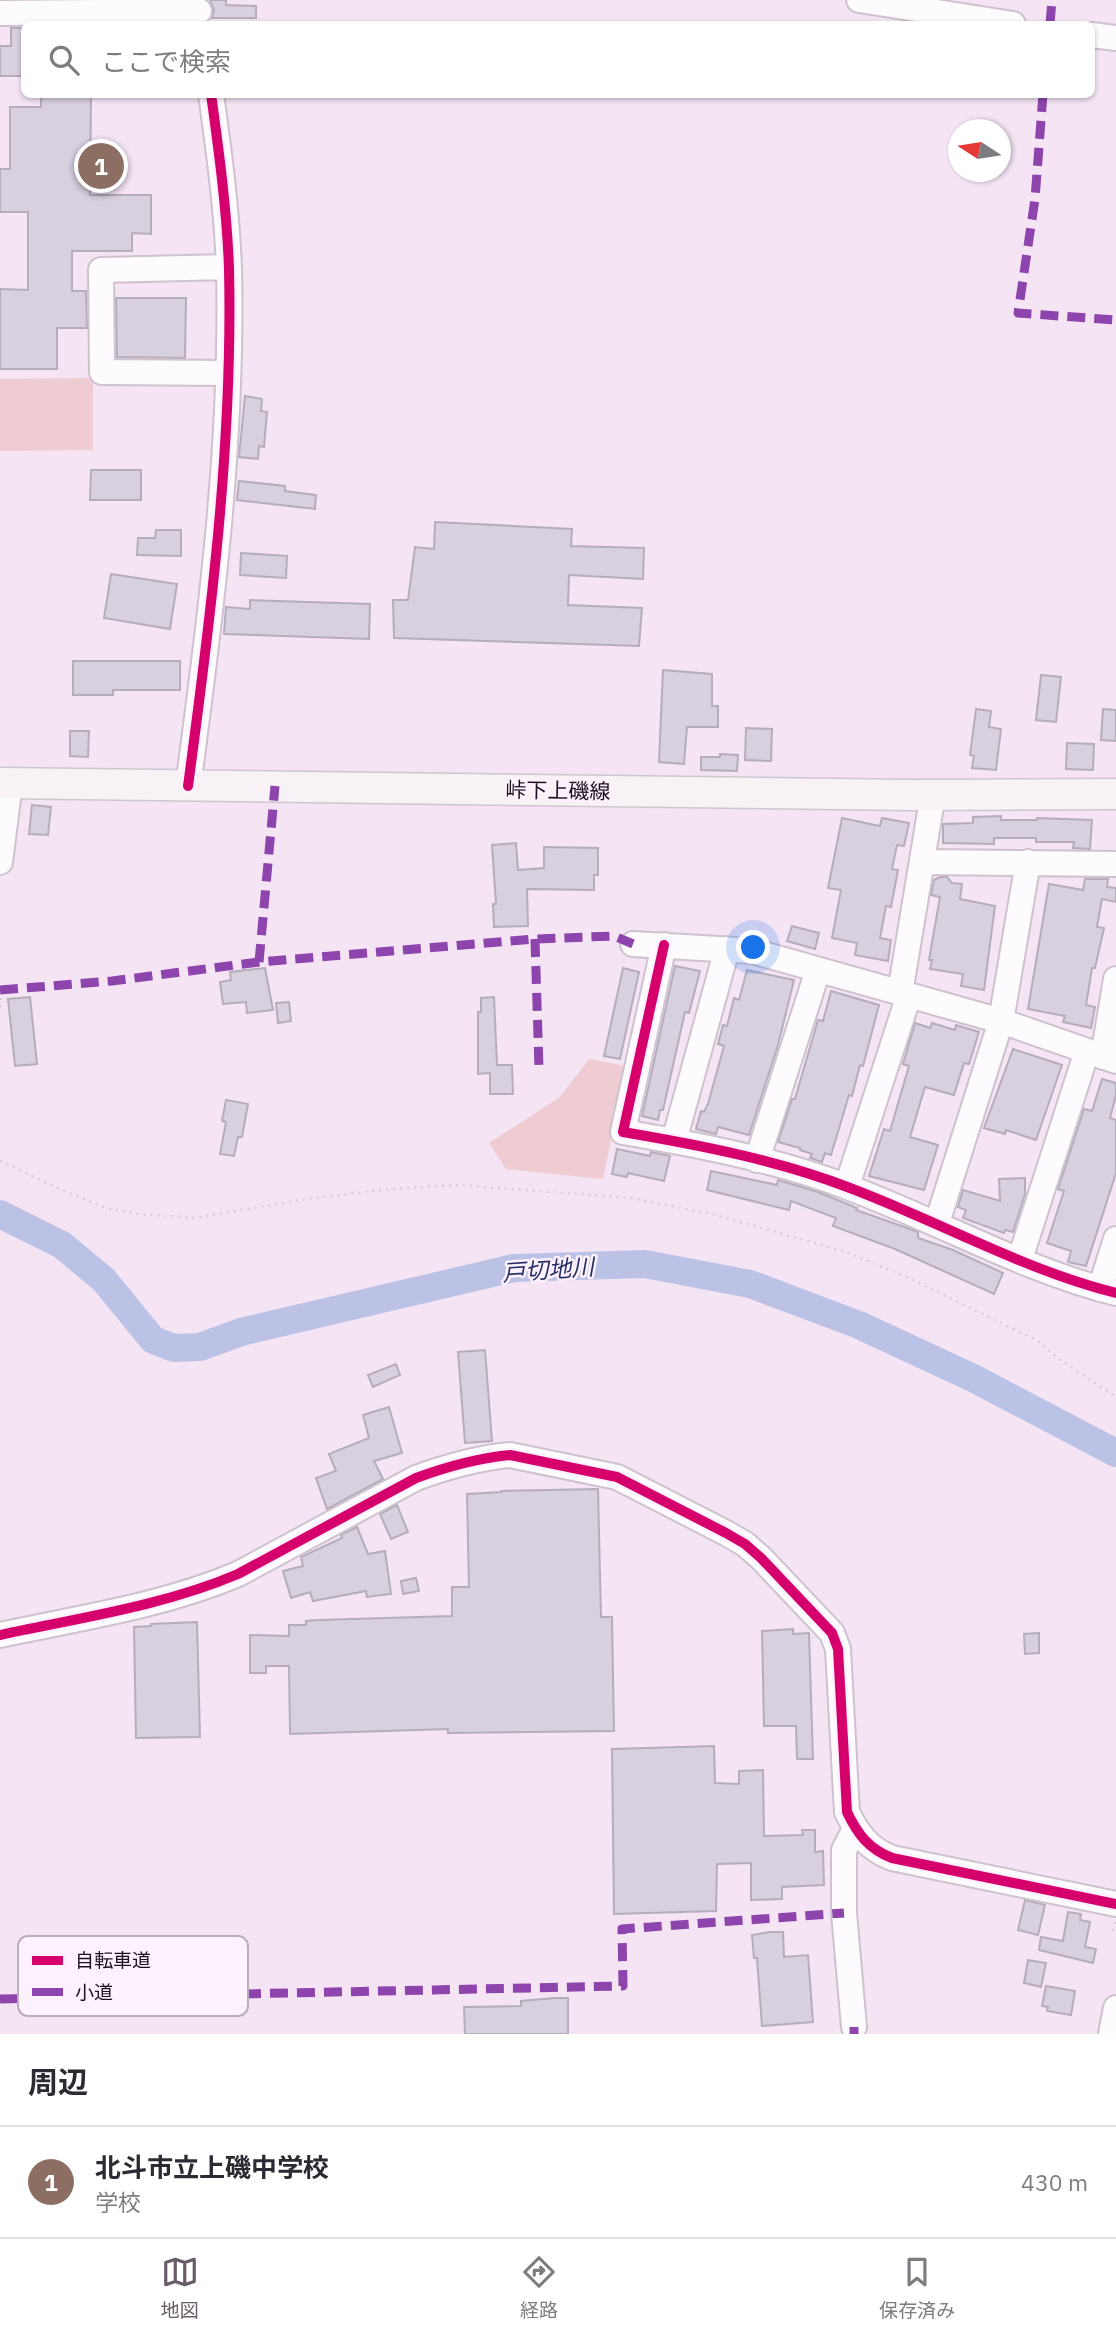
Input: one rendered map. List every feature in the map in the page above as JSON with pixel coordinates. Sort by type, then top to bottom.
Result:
[{"type":"main road","name":"峠下上磯線","points":[[5,783],[1116,794]]},
{"type":"street","points":[[859,0],[994,21]]},
{"type":"street","points":[[0,13],[200,12]]},
{"type":"street","points":[[1095,35],[1116,38]]},
{"type":"street","points":[[188,786],[208,638],[225,457],[228,373],[229,267],[211,98]]},
{"type":"street","points":[[228,373],[102,372],[101,270],[229,267]]},
{"type":"street","points":[[0,862],[5,783]]},
{"type":"street","points":[[847,1186],[905,994],[933,794]]},
{"type":"street","points":[[922,862],[1116,863]]},
{"type":"street","points":[[937,1223],[1001,1021],[1028,862]]},
{"type":"street","points":[[633,944],[752,951],[1001,1021],[1102,1056]]},
{"type":"street","points":[[664,945],[623,1132],[757,1160],[847,1186],[1020,1259],[1108,1291],[1116,1239]]},
{"type":"street","points":[[674,1141],[727,949]]},
{"type":"street","points":[[757,1160],[818,970]]},
{"type":"street","points":[[1020,1259],[1102,1056],[1116,979]]},
{"type":"street","points":[[0,1635],[160,1600],[214,1584],[238,1574],[416,1478],[496,1456],[510,1455],[617,1477],[745,1544],[832,1633],[838,1649],[847,1812],[865,1842],[878,1853],[892,1858],[1116,1905]]},
{"type":"street","points":[[854,2027],[844,1913],[844,1850],[855,1829]]},
{"type":"street","points":[[1111,2034],[1116,2008]]},
{"type":"path","points":[[0,1007],[2,990]]},
{"type":"path","points":[[0,1161],[106,1208],[139,1214],[194,1218],[306,1199],[390,1189],[458,1185],[631,1198],[712,1214],[846,1252],[909,1278],[1038,1341],[1059,1359],[1116,1397]]},
{"type":"shaded area","points":[[93,378],[93,450],[0,451],[0,379]]},
{"type":"shaded area","points":[[589,1059],[626,1066],[603,1179],[506,1169],[489,1143],[560,1097]]},
{"type":"building","points":[[210,0],[226,0],[226,5],[256,6],[256,18],[212,18],[214,10]]},
{"type":"building","points":[[11,28],[21,28],[21,76],[0,76],[0,46],[11,46]]},
{"type":"building","points":[[41,98],[91,98],[90,195],[151,195],[151,234],[132,233],[132,251],[72,251],[72,291],[86,291],[87,328],[57,328],[57,369],[0,369],[0,289],[28,290],[28,212],[0,212],[0,169],[10,169],[10,107],[41,107]]},
{"type":"building","points":[[116,298],[186,298],[185,358],[117,357]]},
{"type":"building","points":[[245,396],[262,399],[261,411],[267,412],[264,447],[259,446],[258,459],[239,457]]},
{"type":"building","points":[[91,470],[141,470],[141,500],[90,500]]},
{"type":"building","points":[[239,481],[285,486],[285,491],[316,495],[315,509],[237,500]]},
{"type":"building","points":[[435,522],[572,529],[571,546],[644,548],[643,579],[569,575],[568,605],[642,608],[639,646],[394,638],[393,600],[408,600],[415,547],[434,549]]},
{"type":"building","points":[[156,530],[181,530],[181,556],[137,555],[138,538],[155,538]]},
{"type":"building","points":[[241,553],[287,556],[286,578],[240,575]]},
{"type":"building","points":[[111,574],[177,584],[170,629],[104,618]]},
{"type":"building","points":[[250,600],[370,604],[369,639],[224,634],[226,607],[250,609]]},
{"type":"building","points":[[73,661],[180,661],[180,690],[113,690],[113,695],[73,695]]},
{"type":"building","points":[[663,670],[712,674],[712,706],[718,706],[718,727],[687,727],[684,764],[659,762]]},
{"type":"building","points":[[1041,675],[1061,677],[1056,722],[1036,720]]},
{"type":"building","points":[[976,709],[991,711],[989,727],[1001,729],[996,770],[972,768],[974,756],[970,755]]},
{"type":"building","points":[[1103,709],[1116,710],[1116,741],[1101,740]]},
{"type":"building","points":[[746,728],[772,729],[771,761],[745,760]]},
{"type":"building","points":[[70,731],[89,731],[88,757],[70,756]]},
{"type":"building","points":[[1067,743],[1094,744],[1093,770],[1066,769]]},
{"type":"building","points":[[720,754],[738,755],[737,771],[701,770],[701,757],[720,757]]},
{"type":"building","points":[[32,805],[51,807],[48,835],[29,834]]},
{"type":"building","points":[[1001,816],[1001,820],[1092,820],[1090,849],[1073,848],[1074,842],[1036,842],[1036,838],[994,838],[994,844],[943,843],[943,824],[973,823],[973,817]]},
{"type":"building","points":[[842,818],[880,826],[882,818],[909,823],[904,846],[897,845],[892,869],[898,870],[891,907],[886,906],[880,938],[891,940],[888,961],[855,955],[857,943],[832,938],[841,890],[828,888]]},
{"type":"building","points":[[516,843],[518,870],[544,868],[544,847],[598,848],[598,875],[594,875],[594,890],[527,889],[528,926],[494,927],[493,904],[496,904],[492,845]]},
{"type":"building","points":[[947,877],[952,883],[962,884],[960,899],[995,906],[984,990],[961,986],[963,974],[930,969],[932,960],[929,960],[940,897],[931,895],[934,880]]},
{"type":"building","points":[[1085,879],[1108,879],[1107,887],[1116,888],[1116,902],[1102,899],[1097,927],[1104,928],[1095,968],[1092,968],[1086,1005],[1095,1007],[1091,1028],[1063,1022],[1065,1016],[1028,1009],[1049,884],[1083,890]]},
{"type":"building","points":[[792,926],[819,933],[815,949],[787,941]]},
{"type":"building","points":[[675,966],[700,971],[689,1013],[685,1012],[663,1110],[660,1110],[658,1120],[642,1116]]},
{"type":"building","points":[[265,968],[273,1010],[247,1013],[246,1002],[223,1004],[220,982],[231,980],[230,972]]},
{"type":"building","points":[[623,968],[639,972],[620,1059],[604,1056]]},
{"type":"building","points":[[747,970],[794,980],[778,1045],[749,1135],[718,1127],[716,1134],[696,1129],[701,1111],[704,1112],[708,1104],[724,1046],[718,1044],[723,1025],[727,1026],[734,998],[739,1000]]},
{"type":"building","points":[[831,991],[879,1005],[863,1066],[860,1065],[852,1096],[849,1095],[831,1155],[825,1153],[822,1162],[810,1158],[812,1154],[800,1148],[778,1142],[792,1099],[795,1099],[818,1020],[823,1021]]},
{"type":"building","points":[[30,997],[37,1064],[15,1066],[8,999]]},
{"type":"building","points":[[494,997],[497,1065],[512,1065],[513,1094],[490,1094],[490,1073],[478,1074],[478,1012],[481,1012],[481,998]]},
{"type":"building","points":[[289,1002],[291,1021],[278,1023],[276,1003]]},
{"type":"building","points":[[915,1023],[930,1028],[932,1023],[955,1030],[956,1025],[979,1032],[969,1064],[964,1063],[954,1095],[925,1087],[910,1137],[938,1145],[924,1190],[869,1176],[884,1129],[890,1131],[909,1066],[903,1064]]},
{"type":"building","points":[[1013,1049],[1062,1065],[1036,1140],[1006,1130],[1005,1134],[984,1128]]},
{"type":"building","points":[[1102,1079],[1116,1083],[1110,1118],[1116,1120],[1116,1173],[1086,1266],[1068,1262],[1071,1251],[1047,1243],[1064,1191],[1058,1189],[1084,1109],[1092,1111]]},
{"type":"building","points":[[226,1100],[248,1104],[242,1137],[238,1137],[234,1156],[220,1154],[226,1122],[222,1121]]},
{"type":"building","points":[[617,1149],[650,1156],[651,1152],[670,1156],[664,1181],[628,1173],[627,1177],[612,1174]]},
{"type":"building","points":[[711,1171],[777,1185],[778,1180],[818,1192],[857,1208],[856,1210],[918,1232],[918,1238],[953,1250],[1003,1273],[994,1294],[895,1249],[833,1226],[836,1218],[791,1201],[789,1210],[707,1190]]},
{"type":"building","points":[[1025,1178],[1025,1194],[1013,1232],[1005,1230],[1004,1233],[963,1218],[966,1210],[958,1207],[963,1190],[1000,1201],[999,1179]]},
{"type":"building","points":[[485,1350],[492,1441],[465,1443],[458,1352]]},
{"type":"building","points":[[396,1364],[400,1375],[373,1387],[368,1375]]},
{"type":"building","points":[[389,1407],[402,1453],[374,1461],[383,1479],[327,1509],[316,1478],[336,1471],[329,1454],[369,1438],[363,1415]]},
{"type":"building","points":[[598,1489],[601,1617],[612,1617],[614,1731],[448,1733],[448,1729],[290,1734],[289,1666],[266,1666],[266,1673],[250,1673],[250,1635],[289,1636],[289,1625],[306,1625],[306,1621],[452,1616],[452,1587],[469,1587],[467,1494]]},
{"type":"building","points":[[397,1505],[408,1532],[391,1539],[380,1514]]},
{"type":"building","points":[[357,1527],[368,1554],[385,1551],[391,1594],[367,1597],[366,1591],[313,1601],[310,1592],[291,1598],[283,1571],[303,1566],[301,1557],[342,1538],[341,1535]]},
{"type":"building","points":[[416,1578],[419,1591],[403,1594],[401,1581]]},
{"type":"building","points":[[197,1622],[200,1737],[136,1738],[134,1627]]},
{"type":"building","points":[[793,1629],[793,1634],[809,1633],[813,1759],[797,1759],[796,1726],[764,1726],[762,1631]]},
{"type":"building","points":[[1039,1633],[1039,1653],[1025,1654],[1024,1634]]},
{"type":"building","points":[[714,1746],[715,1783],[739,1784],[739,1771],[763,1770],[764,1836],[803,1835],[802,1830],[815,1830],[815,1852],[823,1851],[824,1885],[782,1887],[782,1899],[751,1900],[751,1863],[717,1864],[716,1911],[614,1914],[612,1749]]},
{"type":"building","points":[[1025,1900],[1045,1905],[1038,1935],[1018,1930]]},
{"type":"building","points":[[1068,1912],[1081,1914],[1080,1920],[1090,1922],[1085,1947],[1096,1949],[1093,1963],[1039,1950],[1041,1937],[1063,1941]]},
{"type":"building","points":[[783,1932],[784,1957],[808,1955],[813,2022],[762,2026],[757,1958],[754,1958],[752,1935]]},
{"type":"building","points":[[1028,1960],[1046,1963],[1041,1987],[1024,1983]]},
{"type":"building","points":[[1046,1986],[1075,1991],[1071,2015],[1047,2011],[1048,2007],[1042,2006]]},
{"type":"building","points":[[568,1998],[568,2034],[465,2034],[464,2007],[521,2006],[521,2001]]},
{"type":"waterway","name":"戸切地川","points":[[0,1214],[62,1245],[104,1280],[153,1340],[174,1348],[200,1347],[241,1332],[514,1268],[645,1264],[750,1284],[859,1325],[973,1378],[1116,1453]]},
{"type":"marked path","points":[[1050,21],[1052,0]]},
{"type":"marked path","points":[[1043,98],[1035,199],[1018,313],[1115,320],[1116,317]]},
{"type":"marked path","points":[[259,962],[275,786]]},
{"type":"marked path","points":[[0,990],[112,981],[259,962],[535,939],[614,936],[633,944]]},
{"type":"marked path","points":[[535,939],[539,1069]]},
{"type":"marked path","points":[[248,1994],[623,1986],[622,1929],[844,1913]]},
{"type":"marked path","points":[[0,1999],[18,1999]]},
{"type":"marked path","points":[[854,2027],[854,2034]]},
{"type":"cycle path","points":[[188,786],[219,528],[228,399],[228,247],[212,98]]},
{"type":"cycle path","points":[[664,945],[623,1132],[738,1154],[823,1178],[1048,1272],[1116,1293]]},
{"type":"cycle path","points":[[0,1635],[151,1603],[209,1585],[238,1574],[416,1478],[439,1470],[510,1455],[617,1477],[745,1544],[832,1633],[838,1649],[847,1812],[855,1828],[871,1846],[892,1858],[1116,1904]]},
{"type":"place","name":"北斗市立上磯中学校","points":[[101,166]]}]
